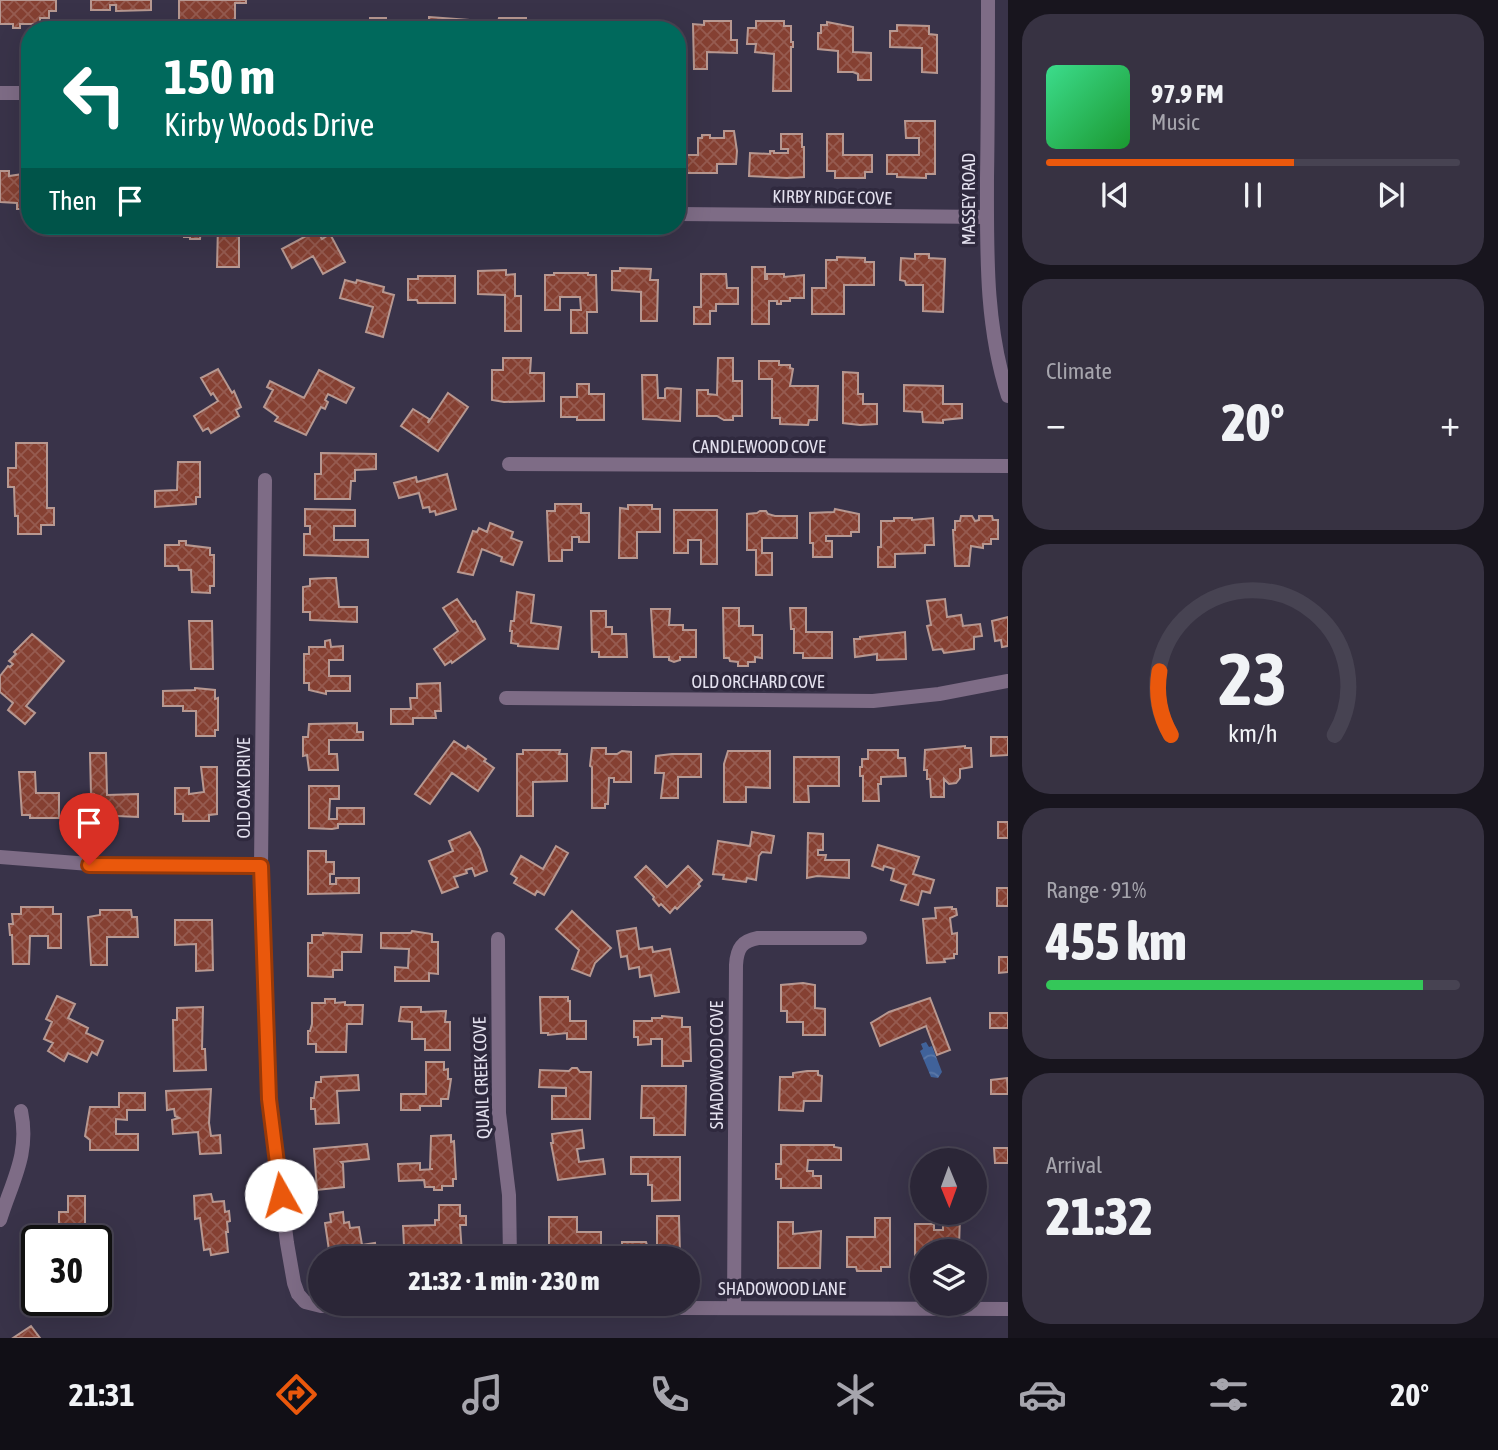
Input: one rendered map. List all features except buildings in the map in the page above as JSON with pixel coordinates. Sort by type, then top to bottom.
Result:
[{"type":"street","name":"MASSEY ROAD","points":[[988,0],[987,218],[991,325],[996,356],[1008,396]]},
{"type":"street","points":[[0,93],[21,93]]},
{"type":"street","name":"KIRBY RIDGE COVE","points":[[686,215],[987,218]]},
{"type":"street","name":"CANDLEWOOD COVE","points":[[509,464],[1008,466]]},
{"type":"street","name":"OLD OAK DRIVE","points":[[265,480],[261,866],[269,1099],[287,1244],[294,1283],[305,1303]]},
{"type":"street","name":"OLD ORCHARD COVE","points":[[506,698],[873,701],[915,697],[1008,681]]},
{"type":"street","points":[[0,856],[115,866],[261,866]]},
{"type":"street","name":"SHADOWOOD COVE","points":[[734,1307],[736,965],[739,948],[743,942],[758,938],[860,938]]},
{"type":"street","name":"QUAIL CREEK COVE","points":[[498,939],[499,1112],[509,1195],[510,1246]]},
{"type":"street","points":[[0,1220],[24,1148],[21,1111]]},
{"type":"street","name":"SHADOWOOD LANE","points":[[700,1307],[1008,1309]]},
{"type":"water","points":[[926,1042],[929,1047],[932,1046],[942,1072],[938,1078],[931,1077],[920,1051],[923,1049],[921,1044]]},
{"type":"route","points":[[89,865],[261,866],[269,1099],[281,1195]]}]
